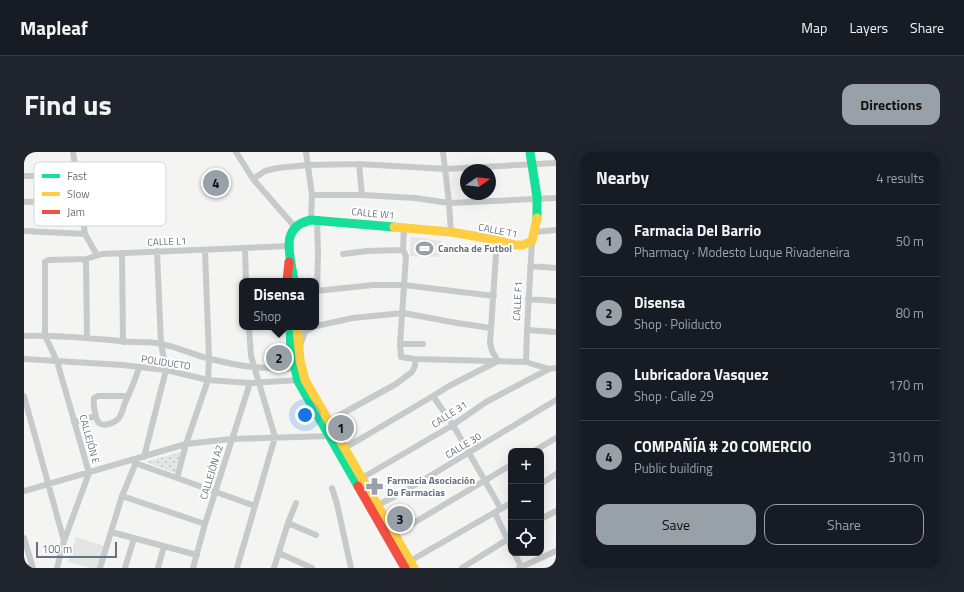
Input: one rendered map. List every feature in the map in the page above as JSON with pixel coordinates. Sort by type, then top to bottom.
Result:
[{"type":"street","points":[[73,152],[75,162]]},
{"type":"street","points":[[237,152],[252,179],[294,227],[290,236],[289,246],[294,278]]},
{"type":"street","points":[[306,152],[318,254],[317,278]]},
{"type":"street","points":[[443,152],[450,203],[451,232]]},
{"type":"street","points":[[530,152],[537,218],[532,241]]},
{"type":"street","points":[[252,179],[257,175],[271,170],[308,164],[359,164],[446,169],[556,163]]},
{"type":"street","points":[[359,164],[362,195]]},
{"type":"street","points":[[312,195],[362,195],[415,198],[450,203],[556,198]]},
{"type":"street","points":[[24,202],[34,202]]},
{"type":"street","name":"CALLE W1","points":[[294,227],[302,222],[314,219],[451,232]]},
{"type":"street","points":[[84,226],[85,234],[97,255]]},
{"type":"street","points":[[404,227],[403,250],[406,256],[400,344],[401,357],[416,359],[526,362],[548,369],[556,368]]},
{"type":"street","points":[[535,232],[556,230]]},
{"type":"street","points":[[24,231],[85,234]]},
{"type":"street","name":"CALLE T1","points":[[451,232],[497,240],[515,245],[523,245],[532,241]]},
{"type":"street","points":[[497,240],[490,347],[498,361]]},
{"type":"street","name":"CALLE F1","points":[[526,362],[532,241]]},
{"type":"street","name":"CALLE L1","points":[[45,336],[44,263],[46,260],[86,259],[97,255],[122,253],[289,246]]},
{"type":"street","points":[[245,248],[246,278]]},
{"type":"street","points":[[176,478],[208,380],[209,358],[205,250]]},
{"type":"street","points":[[343,254],[367,251],[403,250]]},
{"type":"street","points":[[100,568],[122,496],[139,460],[166,370],[161,344],[157,252]]},
{"type":"street","points":[[122,253],[123,342]]},
{"type":"street","points":[[86,259],[86,337]]},
{"type":"street","points":[[287,278],[290,259]]},
{"type":"street","points":[[530,266],[556,268]]},
{"type":"street","points":[[319,291],[373,285],[404,285],[494,296]]},
{"type":"street","points":[[528,299],[556,301]]},
{"type":"street","points":[[319,325],[353,318],[403,313],[491,328]]},
{"type":"street","points":[[236,568],[275,437],[251,356],[249,330]]},
{"type":"street","points":[[290,330],[291,351],[295,368],[353,471],[362,478],[378,504],[395,534],[410,566]]},
{"type":"street","points":[[297,330],[298,353],[302,380],[329,421],[333,436],[345,448],[367,503],[410,566]]},
{"type":"street","points":[[298,353],[303,337],[308,330]]},
{"type":"street","points":[[527,330],[556,332]]},
{"type":"street","name":"POLIDUCTO","points":[[24,336],[86,337],[123,342],[161,344],[209,358],[254,368],[295,368]]},
{"type":"street","name":"CALLEJÓN E","points":[[45,336],[57,361],[89,473],[64,541],[57,568]]},
{"type":"street","points":[[400,344],[423,344]]},
{"type":"street","name":"POLIDUCTO","points":[[24,359],[122,365],[166,370],[208,380],[250,383],[302,380]]},
{"type":"street","points":[[329,421],[396,384],[412,372],[416,359]]},
{"type":"street","points":[[345,448],[449,386],[498,361]]},
{"type":"street","points":[[128,396],[96,397],[94,400],[98,422],[101,424],[106,424],[118,419],[121,415],[139,368]]},
{"type":"street","name":"CALLE 31","points":[[362,478],[452,425],[486,402],[548,369]]},
{"type":"street","name":"CALLEJÓN A2","points":[[193,568],[231,439],[250,383]]},
{"type":"street","points":[[24,396],[64,541]]},
{"type":"street","points":[[433,396],[452,425],[501,509]]},
{"type":"street","name":"CALLE 30","points":[[378,504],[406,491],[556,400]]},
{"type":"street","points":[[74,422],[96,416]]},
{"type":"street","points":[[24,491],[139,460],[186,444],[231,439],[333,436]]},
{"type":"street","points":[[539,448],[556,438]]},
{"type":"street","points":[[139,460],[176,478],[255,506]]},
{"type":"street","points":[[395,534],[508,467]]},
{"type":"street","points":[[544,482],[556,474]]},
{"type":"street","points":[[332,488],[351,568]]},
{"type":"street","points":[[122,496],[205,524]]},
{"type":"street","points":[[274,568],[296,503]]},
{"type":"street","points":[[367,503],[378,516],[386,519]]},
{"type":"street","points":[[410,566],[508,505]]},
{"type":"street","points":[[544,517],[556,511]]},
{"type":"street","points":[[495,513],[508,536]]},
{"type":"street","points":[[288,523],[316,536]]},
{"type":"street","points":[[111,532],[197,555]]},
{"type":"street","points":[[24,538],[33,568]]},
{"type":"street","points":[[125,568],[134,538]]},
{"type":"street","points":[[462,568],[508,539]]},
{"type":"street","points":[[158,568],[164,546]]},
{"type":"street","points":[[515,556],[521,568],[556,551]]},
{"type":"street","points":[[279,553],[312,568]]},
{"type":"shaded area","name":"Cancha de Futbol","points":[[411,237],[442,241],[439,257],[410,256]]},
{"type":"shaded area","points":[[181,452],[175,473],[146,462]]},
{"type":"shaded area","points":[[76,537],[105,546],[98,568],[90,568],[68,562]]},
{"type":"traffic: fast","points":[[530,152],[537,197],[537,218]]},
{"type":"traffic: fast","points":[[293,278],[289,253],[290,236],[294,229],[301,224],[311,220],[394,227]]},
{"type":"traffic: fast","points":[[290,330],[291,351],[298,381],[358,486]]},
{"type":"traffic: slow","points":[[394,227],[451,232],[497,240],[515,245],[523,245],[532,241],[537,218]]},
{"type":"traffic: slow","points":[[297,330],[300,360],[305,380],[414,568]]},
{"type":"traffic: jam","points":[[287,278],[289,262]]},
{"type":"traffic: jam","points":[[358,486],[405,568]]},
{"type":"place","name":"COMPAÑÍA # 20 COMERCIO","points":[[216,183]]},
{"type":"place","name":"Cancha de Futbol","points":[[425,248]]},
{"type":"place","name":"Disensa","points":[[279,358]]},
{"type":"place","name":"Farmacia Del Barrio","points":[[341,428]]},
{"type":"place","name":"Farmacia Asociación De Farmacias","points":[[374,486]]},
{"type":"place","name":"Lubricadora Vasquez","points":[[400,519]]}]
